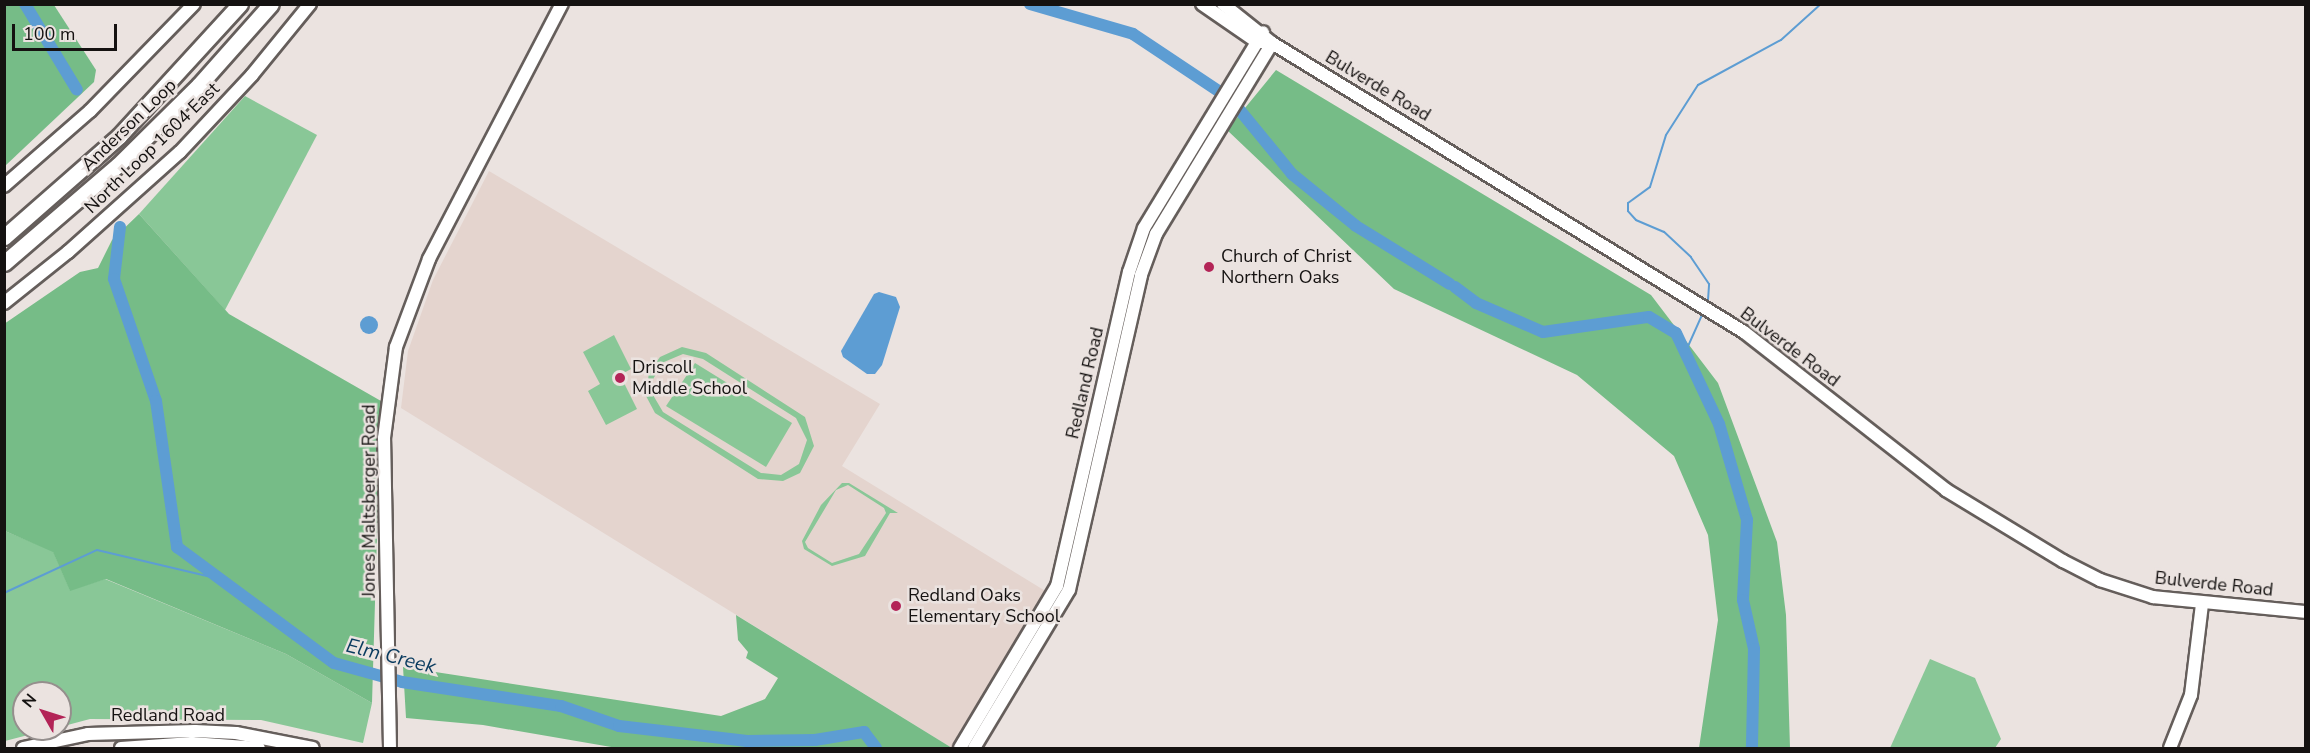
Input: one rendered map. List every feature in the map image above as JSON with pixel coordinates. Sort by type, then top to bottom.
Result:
[{"type":"highway","name":"Anderson Loop","points":[[4,237],[119,136],[240,4]]},
{"type":"highway","name":"Anderson Loop","points":[[4,263],[118,165],[199,85],[271,4]]},
{"type":"main road","points":[[4,186],[90,111],[194,4]]},
{"type":"main road","name":"North Loop 1604 East","points":[[4,303],[68,252],[180,152],[252,75],[310,4]]},
{"type":"main road","name":"Jones Maltsberger Road","points":[[390,748],[384,438],[390,379],[400,331],[417,286],[452,211],[562,4]]},
{"type":"main road","name":"Bulverde Road","points":[[1202,4],[1272,43],[1744,332],[1926,476],[2044,550],[2118,587],[2153,597],[2202,604],[2306,612]]},
{"type":"main road","name":"Bulverde Road","points":[[1223,4],[1260,37]]},
{"type":"main road","name":"Redland Road","points":[[960,748],[1057,586],[1128,272],[1140,237],[1260,37]]},
{"type":"main road","name":"Redland Road","points":[[974,748],[1069,590],[1141,275],[1156,234],[1272,43]]},
{"type":"main road","points":[[2170,748],[2191,695],[2202,604]]},
{"type":"main road","name":"Redland Road","points":[[23,748],[88,735],[195,731],[236,733],[314,748]]},
{"type":"main road","name":"Redland Road","points":[[121,748],[192,743],[259,748]]},
{"type":"shaded area","name":"Driscoll Middle School","points":[[489,171],[880,404],[842,466],[1047,592],[952,748],[401,408],[408,351],[433,280]]},
{"type":"green space","points":[[5,4],[54,5],[96,70],[94,82],[5,166]]},
{"type":"green space","points":[[1276,70],[1651,295],[1718,383],[1777,542],[1786,615],[1790,748],[1699,748],[1718,620],[1708,535],[1674,456],[1577,375],[1394,289],[1227,130]]},
{"type":"green space","points":[[245,96],[317,135],[225,310],[139,214]]},
{"type":"green space","points":[[139,214],[229,314],[381,401],[372,703],[286,654],[106,579],[70,591],[53,552],[5,531],[4,324],[80,272],[98,268],[112,240]]},
{"type":"green space","points":[[614,335],[631,369],[620,375],[637,409],[606,425],[588,391],[600,384],[583,352]]},
{"type":"green space","points":[[682,347],[706,353],[805,417],[814,446],[800,473],[783,481],[758,479],[655,413],[646,396],[649,372],[660,357]],"holes":[[[683,354],[703,359],[796,418],[807,440],[799,464],[781,475],[761,473],[663,412],[653,395],[653,379],[664,362]]]},
{"type":"green space","points":[[695,363],[792,423],[766,467],[666,406]]},
{"type":"green space","points":[[842,483],[849,483],[898,513],[890,513],[865,556],[832,566],[804,549],[802,541],[821,505]],"holes":[[[848,485],[884,508],[886,513],[859,554],[832,563],[808,548],[805,542],[836,490]]]},
{"type":"green space","points":[[5,531],[53,551],[70,590],[105,579],[286,654],[372,703],[363,743],[261,720],[90,719],[72,724],[72,681],[12,681],[12,739],[5,741]]},
{"type":"green space","points":[[736,615],[952,748],[617,748],[483,725],[406,718],[403,667],[721,716],[765,699],[778,678],[746,658],[748,652],[738,640]]},
{"type":"green space","points":[[1930,659],[1975,678],[2001,739],[1995,748],[1890,748]]},
{"type":"water","points":[[879,292],[896,297],[900,307],[882,365],[875,374],[867,374],[843,357],[841,351],[874,294]]},
{"type":"water","points":[[369,316],[375,319],[378,325],[375,331],[369,334],[363,331],[360,325],[363,319]]},
{"type":"waterway","name":"Elm Creek","points":[[25,4],[77,90]]},
{"type":"waterway","points":[[1030,4],[1133,34],[1220,92]]},
{"type":"waterway","points":[[1708,300],[1709,284],[1691,257],[1664,232],[1636,220],[1628,211],[1628,203],[1650,187],[1666,135],[1698,85],[1781,40],[1821,4]]},
{"type":"waterway","points":[[1238,108],[1292,174],[1356,226],[1450,284]]},
{"type":"waterway","name":"Elm Creek","points":[[120,227],[114,279],[156,401],[177,547],[334,663],[402,682],[561,706],[619,726],[747,741],[815,740],[864,732],[876,748]]},
{"type":"waterway","points":[[1455,287],[1476,303],[1543,332],[1649,317],[1676,333],[1719,424],[1747,520],[1743,600],[1754,649],[1752,748]]},
{"type":"waterway","points":[[1685,353],[1702,315]]},
{"type":"waterway","points":[[4,593],[97,550],[220,579]]},
{"type":"place","name":"Church of Christ Northern Oaks","points":[[1209,267]]},
{"type":"place","name":"Driscoll Middle School","points":[[620,378]]},
{"type":"place","name":"Redland Oaks Elementary School","points":[[896,606]]}]
